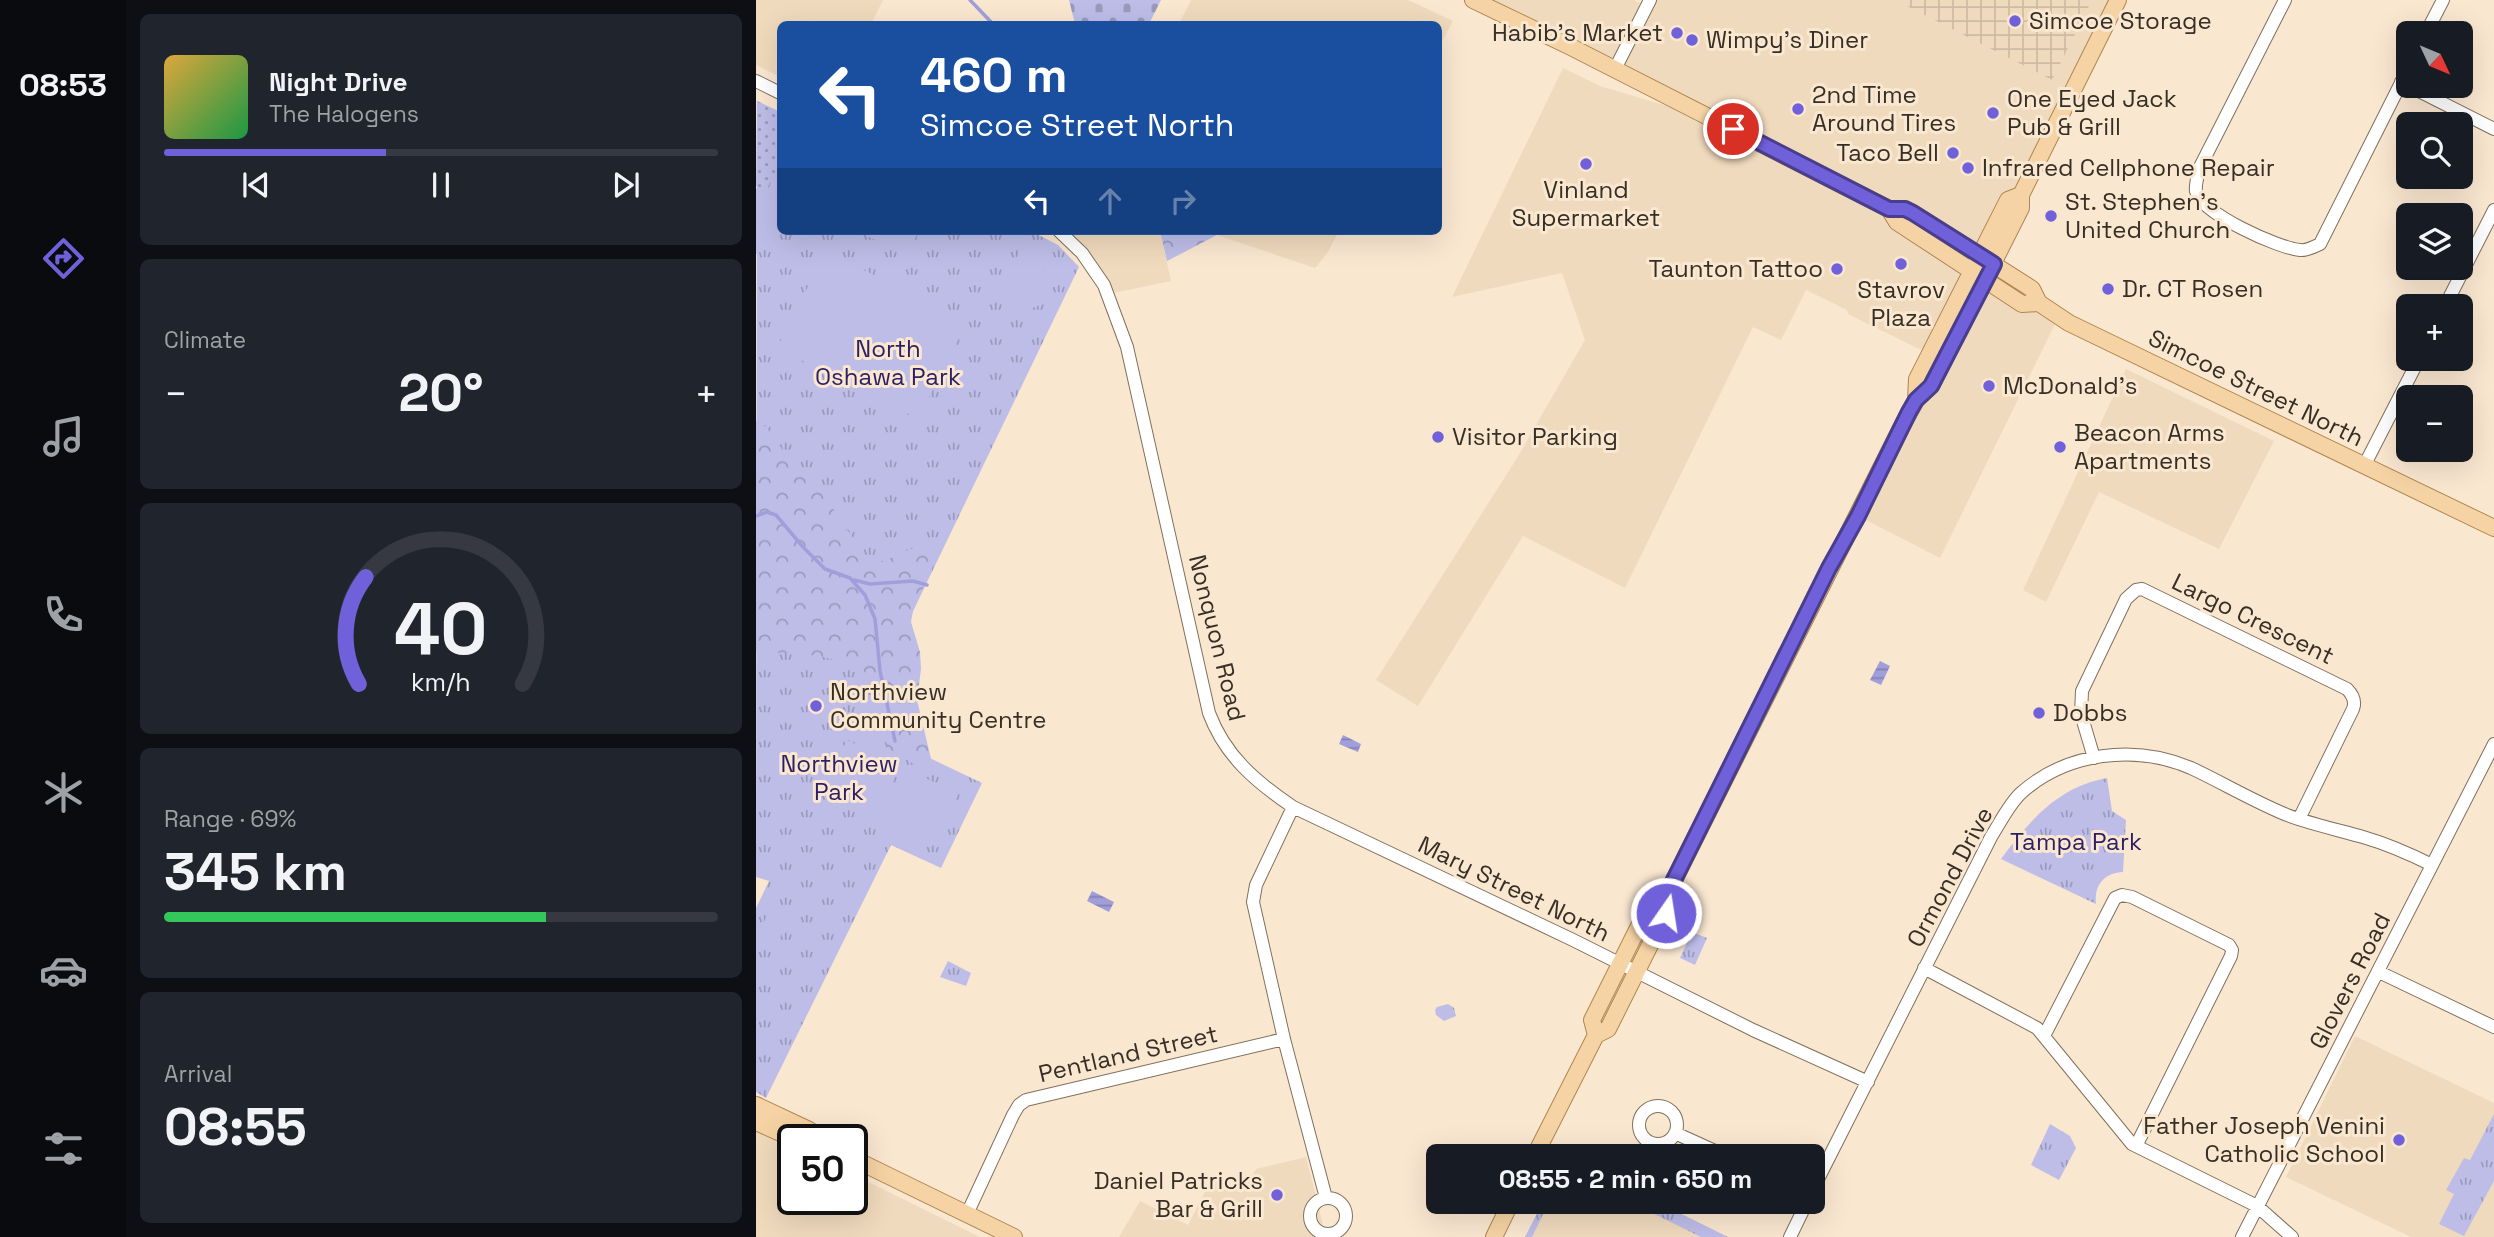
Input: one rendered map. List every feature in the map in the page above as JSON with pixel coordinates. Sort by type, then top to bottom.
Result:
[{"type":"main road","points":[[1916,400],[1917,379],[1971,270],[1987,259],[2021,208],[2021,195],[2118,0]]},
{"type":"main road","name":"Simcoe Street North","points":[[1484,2],[1889,209],[1905,209],[2032,289],[2039,303],[2095,336],[2494,528]]},
{"type":"main road","name":"Simcoe Street North","points":[[1889,209],[1897,222],[2022,304],[2039,303]]},
{"type":"main road","points":[[1541,1144],[1596,1035],[1608,1029],[1637,972],[1666,913],[1664,900],[1916,400],[1931,386],[1985,280],[1987,259]]},
{"type":"main road","points":[[1596,1035],[1592,1020],[1650,904],[1664,900]]},
{"type":"main road","points":[[756,1105],[796,1124]]},
{"type":"main road","points":[[756,1122],[777,1132]]},
{"type":"main road","points":[[868,1166],[1014,1237]]},
{"type":"main road","points":[[1494,1237],[1505,1214]]},
{"type":"street","points":[[1615,69],[1650,0]]},
{"type":"street","points":[[2285,0],[2199,169],[2196,191],[2206,207],[2244,229],[2283,246],[2303,251],[2320,244],[2396,92]]},
{"type":"street","points":[[2432,21],[2443,0]]},
{"type":"street","points":[[756,81],[777,92]]},
{"type":"street","points":[[2432,98],[2494,130]]},
{"type":"street","points":[[2451,294],[2494,210]]},
{"type":"street","name":"Nonquon Road","points":[[1063,235],[1082,253],[1104,285],[1126,347],[1209,713],[1215,729],[1229,752],[1247,771],[1293,807]]},
{"type":"street","points":[[2364,466],[2412,371]]},
{"type":"street","name":"Largo Crescent","points":[[2094,758],[2081,714],[2082,691],[2126,598],[2142,589],[2347,688],[2352,694],[2355,704],[2353,709],[2299,819]]},
{"type":"street","name":"Glovers Road","points":[[2242,1237],[2494,744]]},
{"type":"street","name":"Ormond Drive","points":[[1825,1166],[1991,837],[2020,794],[2053,770],[2094,758],[2138,754],[2173,762],[2299,819],[2385,844],[2432,865]]},
{"type":"street","points":[[1293,807],[1256,885],[1253,902],[1284,1039],[1326,1198]]},
{"type":"street","name":"Mary Street North","points":[[1293,807],[1868,1082]]},
{"type":"street","points":[[2044,1036],[2115,898],[2122,895],[2132,897],[2229,945],[2231,956],[2136,1146]]},
{"type":"street","points":[[1924,968],[2023,1020],[2044,1036],[2136,1146],[2257,1206],[2292,1237]]},
{"type":"street","points":[[2379,972],[2494,1027]]},
{"type":"street","name":"Pentland Street","points":[[967,1214],[1013,1115],[1026,1100],[1284,1039]]},
{"type":"street","points":[[1675,1133],[1699,1144]]},
{"type":"street","points":[[1790,1237],[1801,1214]]},
{"type":"shaded area","points":[[756,0],[883,0],[872,21],[777,21],[777,76],[756,65]]},
{"type":"shaded area","points":[[1191,0],[1408,0],[1453,21],[1442,41],[1442,21],[1180,21]]},
{"type":"shaded area","points":[[1473,0],[1634,0],[1646,6],[1650,0],[2118,0],[2060,118],[1978,254],[1890,209],[1930,244],[2059,316],[1940,558],[1858,516],[1915,400],[1926,350],[1848,314],[1847,310],[1806,290],[1781,340],[1753,327],[1625,588],[1523,536],[1418,706],[1376,680],[1517,458],[1585,340],[1562,273],[1452,297],[1563,68],[1600,86],[1711,119]]},
{"type":"shaded area","points":[[1910,0],[2092,0],[2052,80],[1907,6]]},
{"type":"shaded area","points":[[1062,235],[1161,235],[1171,281],[1108,294]]},
{"type":"shaded area","points":[[1217,235],[1337,235],[1315,268]]},
{"type":"shaded area","points":[[2126,369],[2274,441],[2219,549],[2099,492],[2046,602],[2023,590]]},
{"type":"shaded area","points":[[1880,661],[1890,666],[1881,685],[1870,680]]},
{"type":"shaded area","points":[[1343,735],[1361,744],[1358,752],[1339,744]]},
{"type":"shaded area","points":[[1092,891],[1114,902],[1109,912],[1087,901]]},
{"type":"shaded area","name":"Father Joseph Venini Catholic School","points":[[2355,1036],[2494,1103],[2494,1237],[2411,1237],[2286,1177]]},
{"type":"shaded area","points":[[756,1127],[777,1137],[777,1215],[868,1215],[868,1182],[980,1237],[756,1237]]},
{"type":"shaded area","points":[[1306,1157],[1326,1237],[1119,1237],[1140,1201],[1188,1225],[1212,1178],[1241,1193],[1256,1169]]},
{"type":"shaded area","points":[[1537,1214],[1681,1214],[1728,1237],[1525,1237]]},
{"type":"green space","points":[[1069,0],[1161,0],[1150,21],[1074,21]]},
{"type":"green space","name":"North Oshawa Park","points":[[757,101],[777,111],[777,235],[1039,235],[1058,245],[1079,267],[902,634],[917,752],[982,783],[941,868],[891,845],[766,1098],[756,1092],[756,908],[769,881],[756,877]]},
{"type":"green space","points":[[757,101],[777,111],[777,168],[766,191],[756,186]]},
{"type":"green space","points":[[756,188],[777,198],[777,211],[756,255]]},
{"type":"green space","points":[[868,235],[917,235],[907,255]]},
{"type":"green space","points":[[1161,235],[1217,235],[1167,261]]},
{"type":"green space","points":[[1028,244],[1038,245],[1047,259],[1043,268],[1046,279],[1042,302],[1026,310],[1002,301],[999,295],[1020,250]]},
{"type":"green space","points":[[826,251],[967,322],[918,419],[777,348]]},
{"type":"green space","points":[[756,421],[766,427],[793,464],[818,486],[867,559],[875,563],[921,547],[941,548],[913,611],[911,622],[920,652],[917,700],[932,763],[928,766],[916,765],[888,749],[879,712],[868,688],[857,674],[843,664],[812,655],[756,651]]},
{"type":"green space","name":"Northview Park","points":[[847,740],[900,766],[874,819],[821,793]]},
{"type":"green space","points":[[905,768],[958,794],[932,847],[879,821]]},
{"type":"green space","name":"Tampa Park","points":[[2107,778],[2112,811],[2126,820],[2123,872],[2110,875],[2102,881],[2097,891],[2096,904],[2001,859],[2046,807],[2074,789]]},
{"type":"green space","points":[[772,906],[791,916],[772,953],[756,944],[756,937]]},
{"type":"green space","points":[[1692,932],[1707,938],[1695,965],[1680,958]]},
{"type":"green space","points":[[948,961],[971,973],[966,986],[940,977]]},
{"type":"green space","points":[[1448,1004],[1454,1008],[1456,1016],[1444,1021],[1436,1015],[1435,1010]]},
{"type":"green space","points":[[2494,1114],[2494,1181],[2464,1236],[2439,1224],[2454,1194],[2446,1190],[2464,1158],[2470,1160]]},
{"type":"green space","points":[[2050,1124],[2070,1136],[2076,1148],[2059,1180],[2031,1165]]},
{"type":"green space","points":[[1537,1214],[1543,1214],[1532,1237],[1525,1237]]},
{"type":"green space","points":[[1654,1214],[1681,1214],[1728,1237],[1701,1237]]},
{"type":"waterway","points":[[970,0],[990,21]]},
{"type":"waterway","points":[[756,516],[767,512],[776,515],[825,569],[850,578],[865,595],[875,619],[880,671],[895,741]]},
{"type":"waterway","points":[[854,580],[870,584],[913,581],[927,585]]},
{"type":"place","name":"Simcoe Storage","points":[[2015,21]]},
{"type":"place","name":"Habib’s Market","points":[[1677,33]]},
{"type":"place","name":"Wimpy's Diner","points":[[1692,40]]},
{"type":"place","name":"2nd Time Around Tires","points":[[1798,109]]},
{"type":"place","name":"One Eyed Jack Pub & Grill","points":[[1993,113]]},
{"type":"place","name":"Taco Bell","points":[[1953,153]]},
{"type":"place","name":"Vinland Supermarket","points":[[1586,164]]},
{"type":"place","name":"Infrared Cellphone Repair","points":[[1968,168]]},
{"type":"place","name":"St. Stephen's United Church","points":[[2051,216]]},
{"type":"place","name":"Stavrov Plaza","points":[[1901,264]]},
{"type":"place","name":"Taunton Tattoo","points":[[1837,269]]},
{"type":"place","name":"Dr. CT Rosen","points":[[2108,289]]},
{"type":"place","name":"McDonald's","points":[[1989,386]]},
{"type":"place","name":"Visitor Parking","points":[[1438,437]]},
{"type":"place","name":"Beacon Arms Apartments","points":[[2060,447]]},
{"type":"place","name":"Northview Community Centre","points":[[816,706]]},
{"type":"place","name":"Dobbs","points":[[2039,713]]},
{"type":"place","name":"Father Joseph Venini Catholic School","points":[[2399,1140]]},
{"type":"place","name":"Daniel Patricks Bar & Grill","points":[[1277,1195]]},
{"type":"route","points":[[1666,913],[1664,900],[1829,568],[1909,412],[1916,400],[1931,386],[1994,264],[1913,213],[1905,209],[1889,209],[1733,129]]}]
